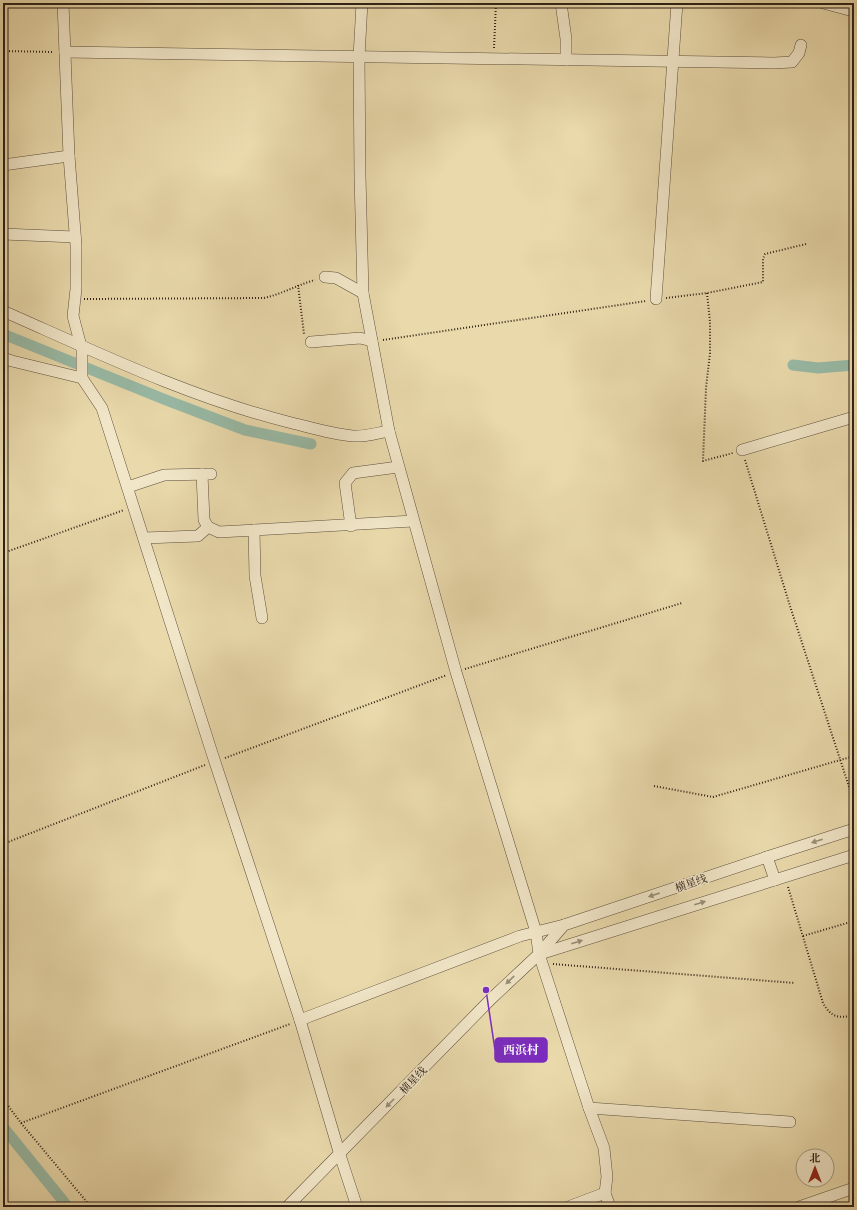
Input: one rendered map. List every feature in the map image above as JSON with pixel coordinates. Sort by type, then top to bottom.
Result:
[{"type":"street","points":[[63,3],[69,156],[75,237],[75,299],[73,316],[82,348],[82,378],[102,408],[128,486],[214,761],[300,1020],[357,1207]]},
{"type":"street","points":[[362,3],[359,57],[360,176],[364,292],[389,431],[456,672],[536,932],[541,959],[589,1108],[604,1148],[607,1177],[605,1193],[610,1207]]},
{"type":"street","points":[[561,3],[566,39],[566,60]]},
{"type":"street","points":[[656,299],[677,3]]},
{"type":"street","points":[[823,3],[853,12]]},
{"type":"street","points":[[65,52],[774,63],[792,62],[799,53],[800,45]]},
{"type":"street","points":[[3,165],[69,156]]},
{"type":"street","points":[[3,234],[75,237]]},
{"type":"street","points":[[325,277],[336,278],[364,292]]},
{"type":"street","points":[[3,311],[82,348],[194,393],[251,412],[317,429],[354,436],[389,431]]},
{"type":"street","points":[[312,342],[360,338],[372,341]]},
{"type":"street","points":[[3,358],[82,378]]},
{"type":"street","points":[[742,450],[854,417]]},
{"type":"street","points":[[351,526],[345,483],[353,473],[398,467]]},
{"type":"street","points":[[128,486],[164,475],[206,474],[204,520],[208,527],[218,532],[351,526],[413,521]]},
{"type":"street","points":[[144,538],[198,536],[208,527]]},
{"type":"street","points":[[254,530],[255,576],[262,618]]},
{"type":"street","name":"横星线","points":[[287,1207],[340,1155],[492,998],[541,959],[564,925],[854,829]]},
{"type":"street","name":"横星线","points":[[541,959],[780,878],[854,855]]},
{"type":"street","points":[[767,857],[780,878]]},
{"type":"street","points":[[300,1020],[512,939],[564,925]]},
{"type":"street","points":[[589,1108],[790,1122]]},
{"type":"street","points":[[799,1207],[854,1188]]},
{"type":"street","points":[[568,1207],[605,1193]]},
{"type":"street","points":[[581,1202],[594,1207]]},
{"type":"path","points":[[493,59],[496,3]]},
{"type":"path","points":[[3,51],[65,52]]},
{"type":"path","points":[[372,341],[656,299],[707,293],[763,282],[763,259],[765,254],[806,244]]},
{"type":"path","points":[[75,299],[264,298],[278,294],[298,285],[325,277]]},
{"type":"path","points":[[298,285],[305,336],[312,342]]},
{"type":"path","points":[[707,293],[710,322],[710,353],[706,395],[703,461],[742,450],[790,606],[854,802]]},
{"type":"path","points":[[3,553],[134,506]]},
{"type":"path","points":[[3,844],[214,761],[456,672],[682,603]]},
{"type":"path","points":[[654,786],[713,797],[854,756]]},
{"type":"path","points":[[780,878],[803,936],[822,1003],[829,1013],[838,1017],[854,1015]]},
{"type":"path","points":[[803,936],[854,921]]},
{"type":"path","points":[[541,959],[795,983]]},
{"type":"path","points":[[21,1123],[300,1020]]},
{"type":"path","points":[[3,1099],[21,1123],[91,1207]]},
{"type":"waterway","points":[[3,334],[166,400],[245,430],[311,444]]},
{"type":"waterway","points":[[793,365],[818,368],[854,365]]},
{"type":"waterway","points":[[3,1127],[68,1207]]},
{"type":"place","name":"西浜村","points":[[486,990]]}]
